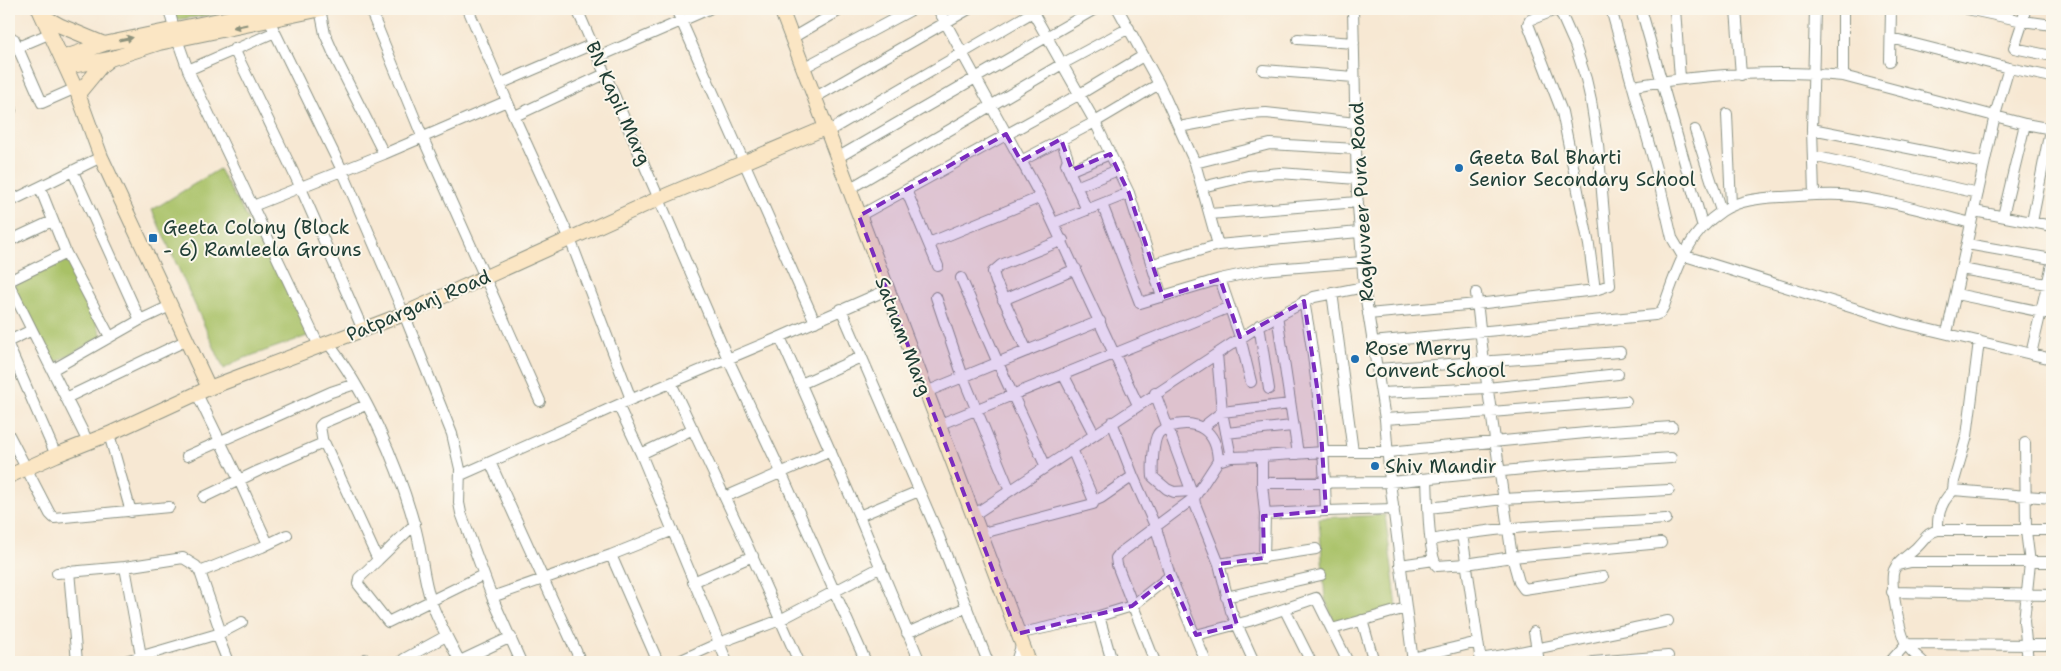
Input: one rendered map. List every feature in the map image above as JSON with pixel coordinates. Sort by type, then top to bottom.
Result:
[{"type":"street","points":[[169,9],[175,34],[188,70],[253,206],[323,344],[355,384],[380,432],[400,480],[415,524],[430,600],[460,662],[511,637]]},
{"type":"street","points":[[64,63],[104,44],[175,34],[268,16],[321,9],[325,34],[384,154]]},
{"type":"street","points":[[370,9],[422,136],[540,401]]},
{"type":"street","points":[[468,9],[507,101],[570,239],[631,399]]},
{"type":"street","name":"BN Kapil Marg","points":[[577,9],[728,359],[866,662]]},
{"type":"street","points":[[676,9],[814,322]]},
{"type":"street","points":[[598,57],[709,9]]},
{"type":"street","name":"Satnam Marg","points":[[781,9],[1019,640],[1029,662]]},
{"type":"street","points":[[792,38],[842,9]]},
{"type":"street","points":[[803,68],[913,9]]},
{"type":"street","points":[[938,9],[1063,240],[1138,405]]},
{"type":"street","points":[[814,98],[969,9]]},
{"type":"street","points":[[837,158],[1095,9]]},
{"type":"street","points":[[1118,9],[1159,84],[1195,163],[1218,245]]},
{"type":"street","name":"Raghuveer Pura Road","points":[[1353,9],[1359,232],[1364,287],[1385,419],[1390,482],[1412,660]]},
{"type":"street","points":[[1368,314],[1477,304],[1595,290],[1608,287],[1610,283],[1597,138],[1586,79],[1558,9],[1530,20],[1528,26],[1562,112],[1590,244],[1595,290]]},
{"type":"street","points":[[1611,9],[1656,169],[1672,238],[1682,255],[1902,322],[2052,359]]},
{"type":"street","points":[[1641,9],[1704,226]]},
{"type":"street","points":[[1675,9],[1680,78]]},
{"type":"street","points":[[1736,9],[1741,75]]},
{"type":"street","points":[[1814,9],[1812,73],[1814,195]]},
{"type":"street","points":[[1843,9],[1843,76]]},
{"type":"street","points":[[1890,61],[1891,9]]},
{"type":"street","points":[[1967,9],[2052,26]]},
{"type":"street","points":[[2025,9],[2014,48],[2052,56]]},
{"type":"street","points":[[826,130],[963,54],[1034,10],[1046,36],[1095,122],[1129,193],[1162,297]]},
{"type":"street","points":[[41,12],[61,26],[104,44]]},
{"type":"street","points":[[41,12],[77,91],[101,157],[185,341],[220,440],[268,544]]},
{"type":"street","points":[[188,70],[234,50],[268,16]]},
{"type":"street","points":[[268,16],[342,170],[404,314],[452,434],[460,475],[459,508],[483,575],[521,662]]},
{"type":"street","points":[[849,189],[1062,64],[1129,28]]},
{"type":"street","points":[[9,30],[13,43],[42,103],[77,91],[110,59]]},
{"type":"street","points":[[13,43],[51,33]]},
{"type":"street","points":[[64,63],[110,59],[175,34]]},
{"type":"street","points":[[1891,38],[2009,68],[2052,76]]},
{"type":"street","points":[[1298,39],[1354,43]]},
{"type":"street","points":[[500,84],[593,44]]},
{"type":"street","points":[[234,50],[300,186],[363,330]]},
{"type":"street","points":[[859,216],[1080,94],[1143,56]]},
{"type":"street","points":[[1947,333],[1995,115],[2009,68]]},
{"type":"street","points":[[1263,70],[1354,77]]},
{"type":"street","points":[[1633,86],[1680,78],[1812,73],[1843,76],[2024,124],[2052,126],[2032,222]]},
{"type":"street","points":[[515,116],[606,74]]},
{"type":"street","points":[[1021,161],[1095,122],[1159,84]]},
{"type":"street","points":[[253,206],[384,154],[507,101]]},
{"type":"street","points":[[1179,127],[1249,114],[1266,113],[1356,123]]},
{"type":"street","points":[[1727,114],[1731,205]]},
{"type":"street","points":[[2002,216],[2024,124]]},
{"type":"street","points":[[1812,129],[1984,163]]},
{"type":"street","name":"Patparganj Road","points":[[9,476],[56,454],[109,434],[203,391],[404,314],[660,198],[826,130]]},
{"type":"street","points":[[1694,130],[1721,211]]},
{"type":"street","points":[[1061,139],[1068,159],[1066,164],[1087,210]]},
{"type":"street","points":[[1195,163],[1270,144],[1356,149]]},
{"type":"street","points":[[1069,171],[1110,154]]},
{"type":"street","points":[[1813,156],[1978,193]]},
{"type":"street","points":[[9,202],[101,157]]},
{"type":"street","points":[[1076,187],[1118,170]]},
{"type":"street","points":[[73,172],[140,320]]},
{"type":"street","points":[[1202,187],[1248,176],[1280,173],[1357,179]]},
{"type":"street","points":[[40,188],[66,253],[110,337]]},
{"type":"street","points":[[906,190],[938,266]]},
{"type":"street","points":[[1054,223],[1129,193]]},
{"type":"street","points":[[1372,342],[1655,316],[1660,313],[1664,306],[1682,255],[1704,226],[1731,205],[1764,198],[1814,195],[1868,198],[1971,223]]},
{"type":"street","points":[[929,243],[1041,197]]},
{"type":"street","points":[[1210,214],[1358,202]]},
{"type":"street","points":[[1102,204],[1140,303],[1220,279],[1282,267],[1362,262]]},
{"type":"street","points":[[1974,211],[2052,226]]},
{"type":"street","points":[[9,241],[52,221]]},
{"type":"street","points":[[1153,264],[1218,245],[1359,232]]},
{"type":"street","points":[[1027,351],[993,276],[995,268],[1063,240]]},
{"type":"street","points":[[1967,244],[2052,259]]},
{"type":"street","points":[[66,253],[9,282],[88,442]]},
{"type":"street","points":[[2031,354],[2041,311],[2050,285],[2052,264]]},
{"type":"street","points":[[1004,300],[1076,269]]},
{"type":"street","points":[[1961,269],[2050,285]]},
{"type":"street","points":[[961,278],[1046,467]]},
{"type":"street","points":[[1220,279],[1240,336],[1251,382]]},
{"type":"street","points":[[972,516],[1155,393],[1217,354],[1240,336],[1304,301],[1332,292],[1364,287]]},
{"type":"street","points":[[460,475],[631,399],[887,290]]},
{"type":"street","points":[[1332,292],[1353,452]]},
{"type":"street","points":[[1476,293],[1507,529],[1519,582],[1524,589],[1603,577]]},
{"type":"street","points":[[1956,294],[2052,314]]},
{"type":"street","points":[[936,297],[963,377],[1010,491]]},
{"type":"street","points":[[1304,301],[1313,350],[1324,452],[1326,511]]},
{"type":"street","points":[[52,370],[140,320],[170,306]]},
{"type":"street","points":[[938,425],[1114,352],[1230,307]]},
{"type":"street","points":[[841,309],[919,491],[988,662]]},
{"type":"street","points":[[1277,315],[1292,426],[1298,454]]},
{"type":"street","points":[[926,392],[1100,321]]},
{"type":"street","points":[[1259,325],[1269,389]]},
{"type":"street","points":[[9,341],[32,330]]},
{"type":"street","points":[[780,337],[859,516],[920,662]]},
{"type":"street","points":[[66,398],[185,341]]},
{"type":"street","points":[[1954,490],[1954,481],[1967,436],[1980,341]]},
{"type":"street","points":[[9,347],[56,454]]},
{"type":"street","points":[[1377,369],[1620,352]]},
{"type":"street","points":[[1217,354],[1222,412],[1230,457]]},
{"type":"street","points":[[801,384],[861,357]]},
{"type":"street","points":[[1063,374],[1094,434]]},
{"type":"street","points":[[1381,393],[1488,388],[1618,374]]},
{"type":"street","points":[[671,383],[753,556],[799,662]]},
{"type":"street","points":[[187,456],[331,392],[355,384]]},
{"type":"street","points":[[1155,393],[1193,494],[1194,504],[1219,564],[1226,597],[1254,662]]},
{"type":"street","points":[[1385,419],[1626,400]]},
{"type":"street","points":[[1203,427],[1222,412],[1290,404]]},
{"type":"street","points":[[366,405],[320,426],[323,444],[326,446],[354,512],[378,560]]},
{"type":"street","points":[[618,405],[641,454],[727,662]]},
{"type":"street","points":[[1112,422],[1156,528],[1170,576],[1206,662]]},
{"type":"street","points":[[1193,494],[1174,492],[1167,489],[1153,477],[1156,436],[1160,431],[1168,427],[1185,424],[1203,427],[1213,442],[1218,462]]},
{"type":"street","points":[[1226,433],[1292,426]]},
{"type":"street","points":[[1155,662],[1132,606],[1116,558],[1120,553],[1156,528],[1193,494],[1218,462],[1230,457],[1324,452],[1388,452],[1596,432],[1672,427]]},
{"type":"street","points":[[641,454],[693,429]]},
{"type":"street","points":[[109,434],[131,512]]},
{"type":"street","points":[[9,435],[50,514],[54,518],[169,508]]},
{"type":"street","points":[[2025,443],[2026,531],[2030,563],[2024,620],[2028,662]]},
{"type":"street","points":[[204,497],[323,444]]},
{"type":"street","points":[[1072,449],[1094,501]]},
{"type":"street","points":[[725,497],[830,451]]},
{"type":"street","points":[[1262,456],[1264,558]]},
{"type":"street","points":[[1262,483],[1390,482],[1499,470],[1671,458]]},
{"type":"street","points":[[490,462],[580,662]]},
{"type":"street","points":[[979,534],[1093,504],[1094,501],[1133,476]]},
{"type":"street","points":[[1427,479],[1431,540],[1434,560],[1438,566],[1466,564],[1512,556],[1661,543]]},
{"type":"street","points":[[1429,508],[1504,500],[1669,490]]},
{"type":"street","points":[[1938,530],[1937,519],[1945,497],[1954,490],[2052,498]]},
{"type":"street","points":[[859,516],[919,491]]},
{"type":"street","points":[[1264,514],[1394,509]]},
{"type":"street","points":[[1431,540],[1507,529],[1666,519]]},
{"type":"street","points":[[415,524],[359,578],[358,584],[388,622],[483,575]]},
{"type":"street","points":[[1923,662],[1906,644],[1892,592],[1892,577],[1898,564],[1918,547],[1928,532],[1938,530],[2052,530]]},
{"type":"street","points":[[492,596],[611,555],[672,531]]},
{"type":"street","points":[[200,572],[268,544],[287,534]]},
{"type":"street","points":[[1462,534],[1481,660],[1537,650],[1564,642],[1668,621]]},
{"type":"street","points":[[1219,564],[1316,549]]},
{"type":"street","points":[[611,555],[658,662]]},
{"type":"street","points":[[693,582],[753,556]]},
{"type":"street","points":[[57,572],[125,567],[183,558],[196,566],[200,572],[228,662]]},
{"type":"street","points":[[1400,565],[1434,560]]},
{"type":"street","points":[[1898,564],[1910,562],[2052,562]]},
{"type":"street","points":[[677,662],[719,643],[780,620],[880,566]]},
{"type":"street","points":[[125,567],[140,656]]},
{"type":"street","points":[[69,572],[77,662]]},
{"type":"street","points":[[1226,597],[1321,575]]},
{"type":"street","points":[[1016,662],[1019,640],[1132,606],[1170,576]]},
{"type":"street","points":[[1892,592],[2052,595]]},
{"type":"street","points":[[1196,636],[1285,610],[1317,598],[1346,661]]},
{"type":"street","points":[[908,633],[967,607]]},
{"type":"street","points":[[1332,629],[1406,608]]},
{"type":"street","points":[[1285,610],[1311,662]]},
{"type":"street","points":[[1099,616],[1112,662]]},
{"type":"street","points":[[1362,620],[1374,662]]},
{"type":"street","points":[[122,662],[219,634],[242,622]]},
{"type":"street","points":[[1534,632],[1539,662]]},
{"type":"street","points":[[405,662],[404,659],[446,636]]},
{"type":"street","points":[[1412,660],[1478,642]]},
{"type":"street","points":[[1900,662],[1906,644]]},
{"type":"street","points":[[1890,662],[1906,644],[2052,645]]},
{"type":"street","points":[[1593,662],[1668,656]]},
{"type":"highlighted area","points":[[1006,134],[1021,161],[1061,139],[1072,170],[1110,154],[1129,193],[1163,297],[1220,279],[1240,337],[1304,301],[1319,400],[1326,511],[1263,516],[1264,558],[1219,564],[1237,625],[1196,635],[1170,576],[1132,606],[1017,634],[859,216]]},
{"type":"green space","points":[[173,9],[254,9],[174,20]]},
{"type":"green space","points":[[219,169],[313,334],[239,360],[224,369],[152,210]]},
{"type":"green space","points":[[69,256],[102,336],[52,365],[12,286]]},
{"type":"green space","points":[[1385,515],[1398,615],[1336,627],[1325,599],[1319,518]]},
{"type":"place","name":"Geeta Bal Bharti Senior Secondary School","points":[[1459,168]]},
{"type":"place","name":"Geeta Colony (Block - 6) Ramleela Grouns","points":[[153,238]]},
{"type":"place","name":"Rose Merry Convent School","points":[[1355,359]]},
{"type":"place","name":"Shiv Mandir","points":[[1375,466]]}]
